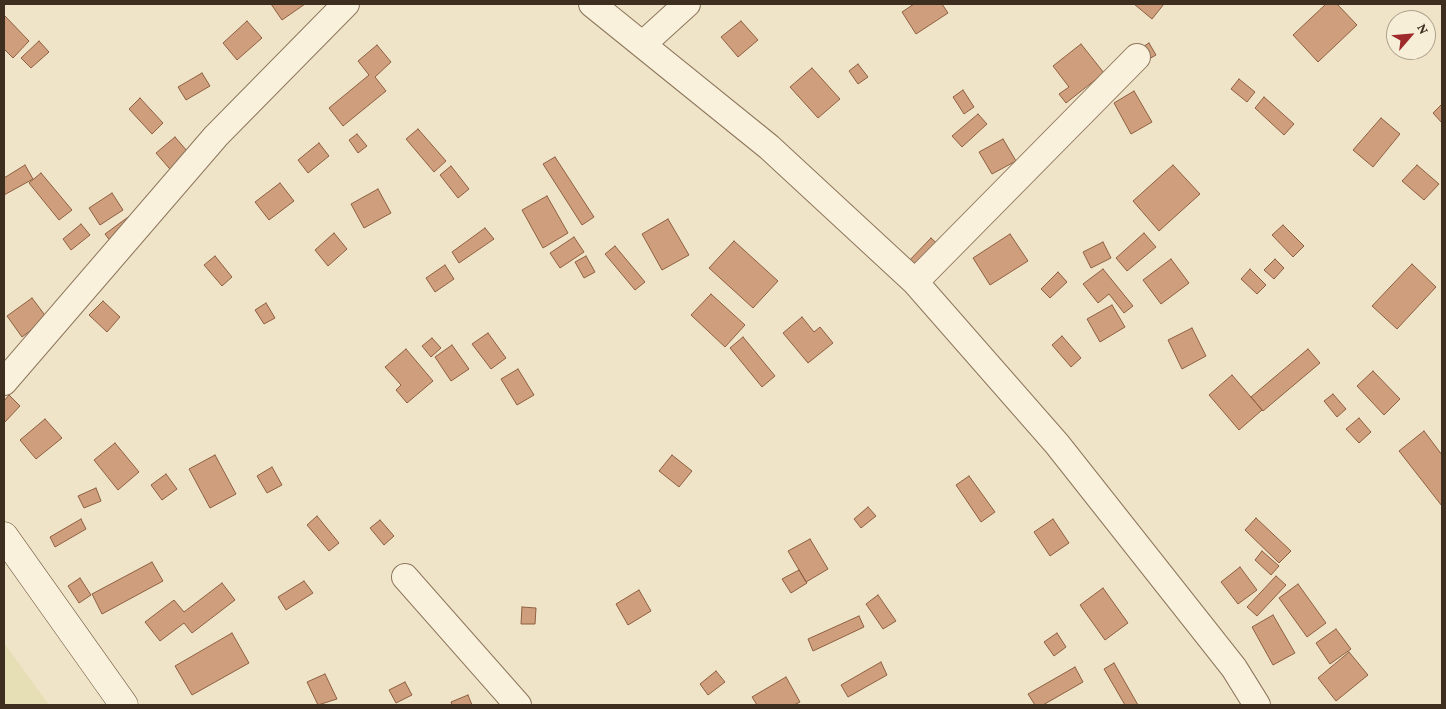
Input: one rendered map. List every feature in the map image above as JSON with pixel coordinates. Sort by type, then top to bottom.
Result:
[{"type":"street","points":[[4,382],[216,136],[346,4]]},
{"type":"street","points":[[592,4],[644,44],[769,147],[914,282],[1058,444],[1234,668],[1257,705]]},
{"type":"street","points":[[644,44],[687,4]]},
{"type":"street","points":[[914,282],[1137,58]]},
{"type":"street","points":[[4,536],[124,705]]},
{"type":"street","points":[[405,577],[518,705]]},
{"type":"shaded area","points":[[4,643],[49,705],[4,705]]},
{"type":"building","points":[[271,4],[305,4],[282,20]]},
{"type":"building","points":[[914,4],[942,4],[948,13],[916,34],[902,12]]},
{"type":"building","points":[[1134,4],[1164,4],[1152,19]]},
{"type":"building","points":[[1326,4],[1337,4],[1357,25],[1318,62],[1293,35]]},
{"type":"building","points":[[4,15],[29,41],[13,58],[4,49]]},
{"type":"building","points":[[247,21],[262,38],[237,60],[223,43]]},
{"type":"building","points":[[741,21],[758,40],[738,57],[721,37]]},
{"type":"building","points":[[39,41],[49,52],[31,68],[21,58]]},
{"type":"building","points":[[1149,43],[1156,55],[1140,64],[1133,53]]},
{"type":"building","points":[[1081,44],[1104,73],[1066,103],[1059,94],[1069,87],[1053,66]]},
{"type":"building","points":[[377,45],[391,62],[375,77],[386,91],[343,126],[329,108],[369,75],[358,61]]},
{"type":"building","points":[[858,64],[868,77],[858,84],[849,71]]},
{"type":"building","points":[[812,68],[840,99],[818,118],[790,87]]},
{"type":"building","points":[[202,73],[210,86],[186,100],[178,87]]},
{"type":"building","points":[[1239,79],[1255,92],[1247,102],[1231,89]]},
{"type":"building","points":[[963,90],[974,107],[964,114],[953,97]]},
{"type":"building","points":[[1134,91],[1152,122],[1131,134],[1114,103]]},
{"type":"building","points":[[1264,97],[1294,124],[1284,135],[1255,108]]},
{"type":"building","points":[[140,98],[163,123],[152,134],[129,109]]},
{"type":"building","points":[[1442,104],[1442,123],[1433,113]]},
{"type":"building","points":[[978,114],[987,124],[962,147],[952,136]]},
{"type":"building","points":[[1381,118],[1400,134],[1373,167],[1353,150]]},
{"type":"building","points":[[418,129],[446,161],[434,172],[406,139]]},
{"type":"building","points":[[357,134],[367,146],[358,153],[349,140]]},
{"type":"building","points":[[175,137],[193,158],[175,175],[156,153]]},
{"type":"building","points":[[1003,139],[1016,161],[992,174],[979,152]]},
{"type":"building","points":[[319,143],[329,156],[308,173],[298,160]]},
{"type":"building","points":[[555,157],[594,217],[582,225],[543,164]]},
{"type":"building","points":[[25,165],[33,179],[4,195],[4,178]]},
{"type":"building","points":[[1173,165],[1200,194],[1159,231],[1133,201]]},
{"type":"building","points":[[1417,165],[1439,184],[1424,200],[1402,181]]},
{"type":"building","points":[[451,166],[469,189],[458,198],[440,175]]},
{"type":"building","points":[[41,173],[72,210],[59,220],[29,183]]},
{"type":"building","points":[[280,183],[294,201],[269,220],[255,202]]},
{"type":"building","points":[[378,189],[391,213],[364,228],[351,204]]},
{"type":"building","points":[[112,193],[123,210],[100,225],[89,208]]},
{"type":"building","points":[[547,196],[568,233],[543,248],[522,210]]},
{"type":"building","points":[[135,212],[111,242],[105,234]]},
{"type":"building","points":[[668,219],[689,255],[662,270],[642,234]]},
{"type":"building","points":[[81,224],[90,235],[71,250],[63,239]]},
{"type":"building","points":[[1283,225],[1304,246],[1293,257],[1272,235]]},
{"type":"building","points":[[485,228],[494,239],[459,263],[452,252]]},
{"type":"building","points":[[334,233],[347,249],[328,266],[315,250]]},
{"type":"building","points":[[1144,233],[1156,247],[1127,271],[1116,258]]},
{"type":"building","points":[[1010,234],[1028,261],[990,285],[973,258]]},
{"type":"building","points":[[574,237],[584,252],[560,268],[550,253]]},
{"type":"building","points":[[931,238],[942,248],[916,275],[906,264]]},
{"type":"building","points":[[734,241],[778,281],[753,308],[709,268]]},
{"type":"building","points":[[1103,242],[1111,258],[1091,268],[1083,252]]},
{"type":"building","points":[[615,246],[645,282],[635,290],[605,254]]},
{"type":"building","points":[[215,256],[232,277],[222,286],[204,265]]},
{"type":"building","points":[[586,256],[595,272],[584,278],[575,262]]},
{"type":"building","points":[[1171,259],[1189,283],[1161,304],[1143,280]]},
{"type":"building","points":[[1275,259],[1284,268],[1274,279],[1264,270]]},
{"type":"building","points":[[1412,264],[1436,287],[1397,329],[1372,306]]},
{"type":"building","points":[[445,265],[454,279],[435,292],[426,278]]},
{"type":"building","points":[[1103,269],[1133,306],[1124,313],[1109,294],[1098,303],[1083,284]]},
{"type":"building","points":[[1250,269],[1266,285],[1257,294],[1241,279]]},
{"type":"building","points":[[1058,272],[1067,282],[1050,298],[1041,289]]},
{"type":"building","points":[[711,294],[745,325],[725,347],[691,315]]},
{"type":"building","points":[[32,298],[47,318],[22,337],[7,316]]},
{"type":"building","points":[[103,301],[120,317],[107,332],[89,315]]},
{"type":"building","points":[[266,303],[275,318],[264,324],[255,310]]},
{"type":"building","points":[[1112,305],[1125,327],[1100,342],[1087,319]]},
{"type":"building","points":[[802,317],[814,332],[820,327],[833,343],[808,363],[783,333]]},
{"type":"building","points":[[1192,328],[1206,356],[1182,369],[1168,340]]},
{"type":"building","points":[[488,333],[506,358],[491,369],[472,344]]},
{"type":"building","points":[[1062,336],[1081,358],[1071,367],[1052,345]]},
{"type":"building","points":[[743,337],[775,376],[762,387],[730,348]]},
{"type":"building","points":[[432,338],[441,348],[431,357],[422,346]]},
{"type":"building","points":[[452,345],[469,369],[451,381],[435,357]]},
{"type":"building","points":[[406,349],[433,381],[407,403],[396,390],[401,385],[385,367]]},
{"type":"building","points":[[1308,349],[1320,363],[1263,411],[1251,397]]},
{"type":"building","points":[[518,369],[534,395],[517,405],[501,379]]},
{"type":"building","points":[[1373,371],[1400,399],[1384,415],[1357,386]]},
{"type":"building","points":[[1232,375],[1262,410],[1239,430],[1209,395]]},
{"type":"building","points":[[1333,394],[1346,409],[1337,417],[1324,401]]},
{"type":"building","points":[[9,395],[20,406],[4,423],[4,401]]},
{"type":"building","points":[[1359,418],[1371,432],[1359,443],[1346,429]]},
{"type":"building","points":[[45,419],[62,438],[36,459],[20,440]]},
{"type":"building","points":[[1424,431],[1442,455],[1442,506],[1399,451]]},
{"type":"building","points":[[115,443],[139,472],[118,490],[94,460]]},
{"type":"building","points":[[215,455],[236,494],[210,508],[189,469]]},
{"type":"building","points":[[672,455],[692,471],[679,487],[659,471]]},
{"type":"building","points":[[272,467],[282,485],[267,493],[257,476]]},
{"type":"building","points":[[166,474],[177,489],[162,500],[151,485]]},
{"type":"building","points":[[969,476],[995,512],[981,522],[956,485]]},
{"type":"building","points":[[96,488],[101,501],[84,508],[78,496]]},
{"type":"building","points":[[868,507],[876,516],[861,528],[854,519]]},
{"type":"building","points":[[317,516],[339,543],[329,551],[307,525]]},
{"type":"building","points":[[1256,518],[1291,551],[1279,563],[1245,530]]},
{"type":"building","points":[[81,519],[86,529],[55,547],[50,537]]},
{"type":"building","points":[[1053,519],[1069,543],[1050,556],[1034,532]]},
{"type":"building","points":[[380,520],[394,536],[384,545],[370,528]]},
{"type":"building","points":[[810,539],[828,569],[806,582],[788,551]]},
{"type":"building","points":[[1262,551],[1279,566],[1271,575],[1255,560]]},
{"type":"building","points":[[152,562],[163,581],[102,614],[92,594]]},
{"type":"building","points":[[1240,567],[1257,590],[1238,604],[1221,582]]},
{"type":"building","points":[[799,570],[807,583],[791,593],[782,579]]},
{"type":"building","points":[[1276,576],[1286,585],[1257,616],[1247,607]]},
{"type":"building","points":[[80,578],[91,595],[79,603],[68,586]]},
{"type":"building","points":[[304,581],[313,593],[286,610],[278,597]]},
{"type":"building","points":[[222,583],[235,600],[192,633],[184,623],[160,641],[145,622],[174,600],[184,612]]},
{"type":"building","points":[[1298,584],[1326,623],[1307,637],[1279,598]]},
{"type":"building","points":[[1103,588],[1128,623],[1105,640],[1080,605]]},
{"type":"building","points":[[639,590],[651,611],[628,625],[616,604]]},
{"type":"building","points":[[878,595],[896,621],[883,629],[866,604]]},
{"type":"building","points":[[522,607],[536,608],[535,624],[521,624]]},
{"type":"building","points":[[1273,615],[1295,653],[1273,665],[1252,627]]},
{"type":"building","points":[[859,616],[864,627],[813,651],[808,639]]},
{"type":"building","points":[[1336,629],[1351,649],[1330,664],[1316,643]]},
{"type":"building","points":[[232,633],[249,663],[192,695],[175,666]]},
{"type":"building","points":[[1057,633],[1066,647],[1054,656],[1044,642]]},
{"type":"building","points":[[1349,652],[1368,675],[1336,701],[1318,678]]},
{"type":"building","points":[[881,662],[887,675],[848,697],[841,685]]},
{"type":"building","points":[[1114,663],[1138,705],[1125,705],[1104,669]]},
{"type":"building","points":[[1075,667],[1083,682],[1043,705],[1035,705],[1028,694]]},
{"type":"building","points":[[716,671],[725,682],[708,695],[700,684]]},
{"type":"building","points":[[325,674],[337,699],[318,705],[307,682]]},
{"type":"building","points":[[786,677],[800,702],[794,705],[757,705],[752,697]]},
{"type":"building","points":[[405,682],[412,695],[396,703],[389,690]]},
{"type":"building","points":[[468,695],[472,705],[452,705],[451,702]]}]
